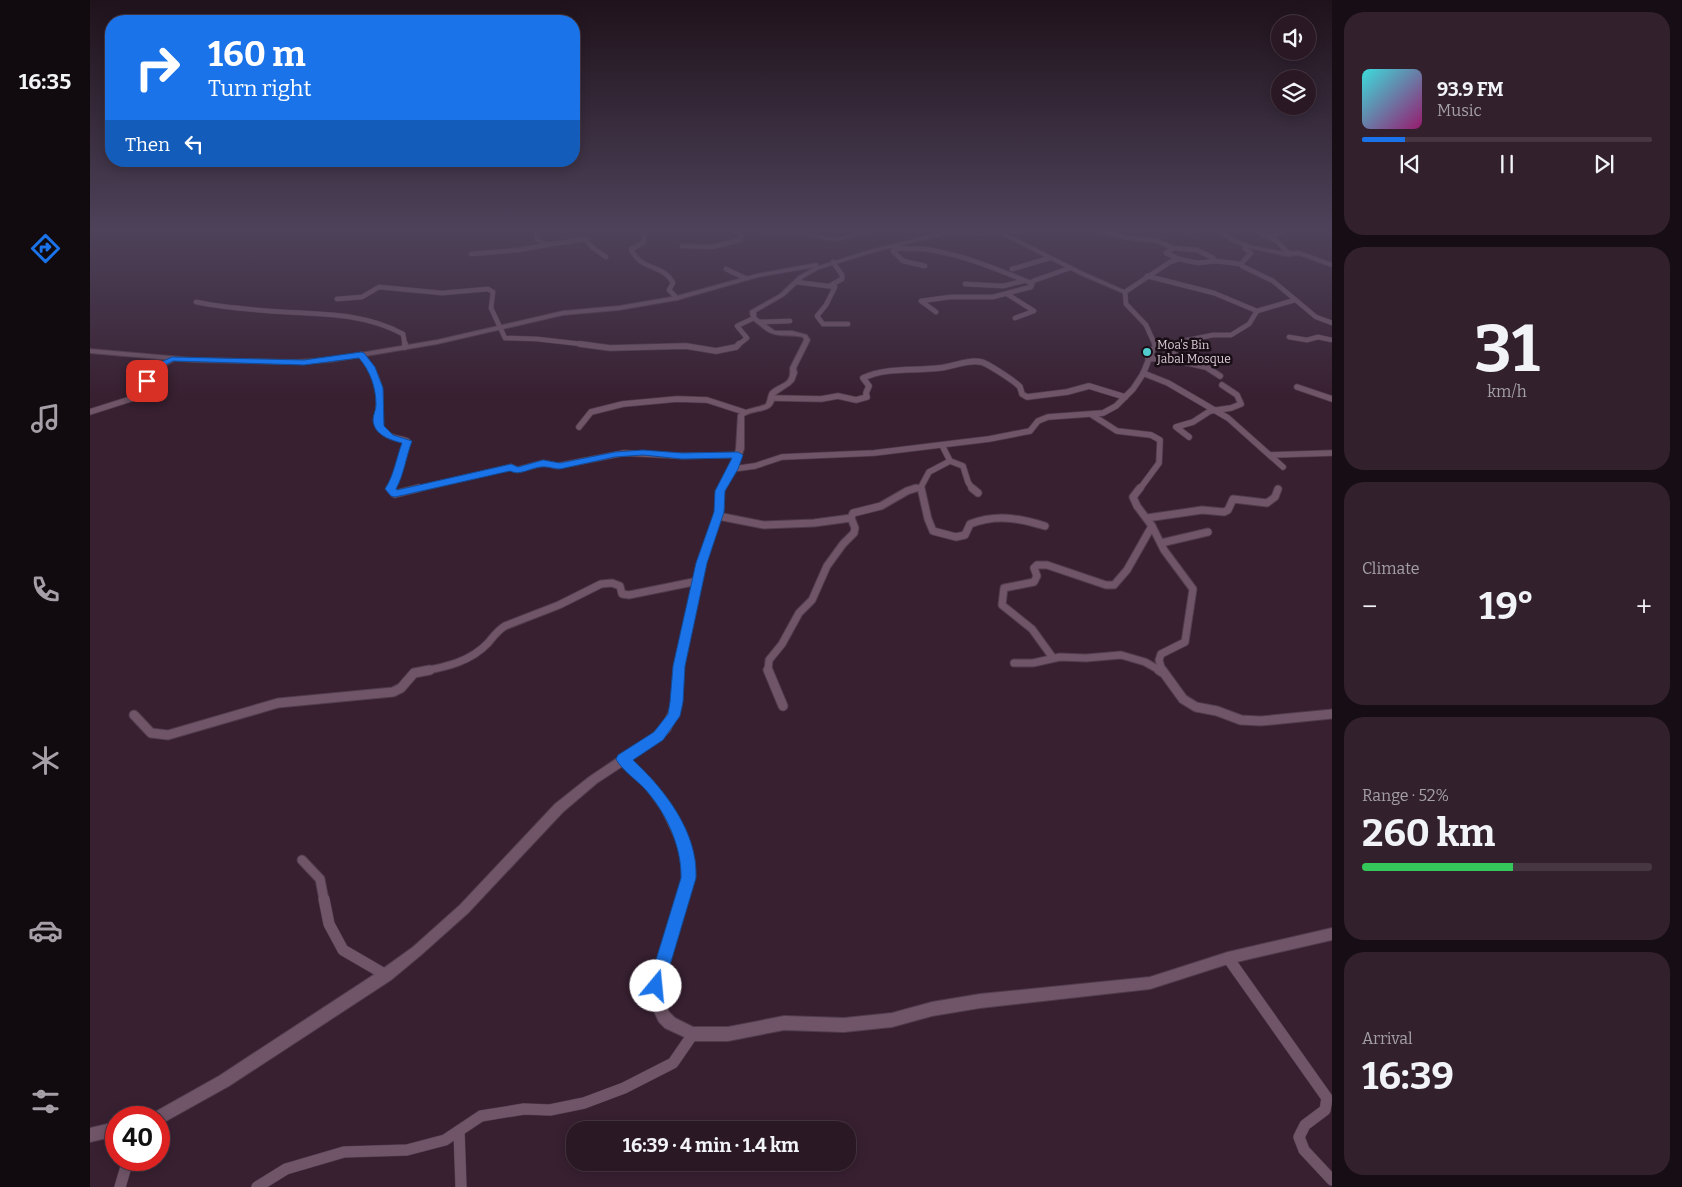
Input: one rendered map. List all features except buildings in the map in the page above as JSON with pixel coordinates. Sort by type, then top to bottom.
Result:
[{"type":"street","points":[[672,285],[669,290],[677,298]]},
{"type":"street","points":[[90,351],[172,359],[304,362],[361,355],[437,342],[563,313],[619,308],[677,298],[720,285]]},
{"type":"street","points":[[579,427],[592,412],[623,404],[654,403],[677,399],[706,400],[744,412],[767,406],[770,403],[772,394],[792,380],[793,368],[807,338],[798,333],[780,334],[770,332],[752,314],[754,310],[779,297],[792,285]]},
{"type":"street","points":[[832,285],[835,287],[834,291],[817,316],[823,324],[848,324]]},
{"type":"street","points":[[992,285],[1006,285]]},
{"type":"street","points":[[936,312],[921,301],[950,297],[992,297],[1031,287],[1031,285]]},
{"type":"street","points":[[1110,285],[1125,292]]},
{"type":"street","points":[[1125,292],[1134,285]]},
{"type":"street","points":[[1184,285],[1232,299],[1256,312]]},
{"type":"street","points":[[1280,285],[1316,317],[1332,322]]},
{"type":"street","points":[[337,299],[362,297],[379,287],[442,293],[469,289],[488,289],[493,292],[491,308],[505,338],[536,339],[610,348],[686,346],[716,351],[736,347],[746,340],[747,336],[738,326],[756,320],[790,321]]},
{"type":"street","points":[[1125,292],[1125,301],[1128,307],[1146,325],[1159,347],[1177,356],[1179,361]]},
{"type":"street","points":[[1007,294],[1034,311],[1014,318]]},
{"type":"street","points":[[733,469],[755,466],[782,457],[874,454],[1028,432],[1033,429],[1037,422],[1046,418],[1092,415],[1111,410],[1125,397],[1143,373],[1151,351],[1159,347],[1213,335],[1232,334],[1249,324],[1256,312],[1295,300]]},
{"type":"street","points":[[196,302],[221,308],[340,314],[393,328],[403,334],[405,347]]},
{"type":"street","points":[[1289,337],[1307,340],[1318,337],[1332,340]]},
{"type":"street","points":[[361,355],[371,367],[379,388],[379,427],[390,437],[407,441],[399,464],[398,476],[390,489],[395,494],[511,467],[517,470],[543,463],[560,466],[615,454],[738,455]]},
{"type":"street","points":[[1148,358],[1201,365],[1220,376]]},
{"type":"street","points":[[90,412],[141,396],[153,370],[172,359]]},
{"type":"street","points":[[771,398],[821,400],[838,396],[859,399],[867,397],[866,393],[869,386],[863,378],[870,374],[896,370],[925,371],[977,360],[990,366],[1020,387],[1022,394],[1027,397],[1067,392],[1089,386],[1125,397]]},
{"type":"street","points":[[1143,373],[1168,383],[1232,420],[1283,467]]},
{"type":"street","points":[[1189,437],[1176,427],[1195,421],[1204,414],[1214,410],[1238,407],[1241,404],[1237,395],[1222,385]]},
{"type":"street","points":[[1297,387],[1312,394],[1332,399]]},
{"type":"street","points":[[170,1111],[224,1081],[386,975],[417,951],[464,908],[559,808],[593,780],[658,736],[674,716],[677,702],[679,666],[702,563],[721,504],[720,491],[733,469],[738,455],[741,439],[740,419],[744,412]]},
{"type":"street","points":[[1092,415],[1117,431],[1151,435],[1160,440],[1159,463],[1133,497],[1140,512],[1151,522],[1161,543],[1194,589],[1185,642],[1159,657],[1162,672]]},
{"type":"street","points":[[942,445],[950,461],[963,466],[971,490],[978,493]]},
{"type":"street","points":[[1270,455],[1332,453]]},
{"type":"street","points":[[950,461],[929,472],[921,487],[932,531],[956,537],[965,535],[970,524],[996,515],[1045,526]]},
{"type":"street","points":[[718,516],[764,525],[814,523],[850,518],[853,513],[881,506],[907,491],[921,487]]},
{"type":"street","points":[[1147,518],[1197,510],[1224,512],[1228,510],[1232,499],[1267,503],[1274,497],[1278,489]]},
{"type":"street","points":[[784,706],[768,672],[769,660],[782,644],[799,613],[812,600],[827,566],[843,544],[854,533],[855,528],[850,518]]},
{"type":"street","points":[[1053,658],[1032,629],[1002,606],[1004,588],[1008,585],[1024,586],[1034,582],[1037,576],[1034,568],[1040,565],[1058,568],[1106,585],[1114,585],[1127,570],[1152,526]]},
{"type":"street","points":[[1161,543],[1208,532]]},
{"type":"street","points":[[134,715],[148,732],[156,735],[168,735],[244,711],[278,703],[393,692],[401,688],[408,677],[414,673],[437,670],[456,664],[480,650],[501,628],[559,605],[601,584],[616,584],[620,586],[622,594],[629,595],[698,581]]},
{"type":"street","points":[[1014,663],[1033,663],[1053,658],[1094,658],[1120,655],[1145,662],[1162,672],[1188,704],[1224,713],[1241,720],[1280,720],[1332,714]]},
{"type":"street","points":[[623,759],[649,784],[666,807],[688,854],[688,878],[658,978],[656,994],[660,1010],[670,1023],[694,1034],[728,1034],[784,1023],[844,1025],[892,1020],[932,1009],[980,1001],[1150,983],[1228,958],[1332,934]]},
{"type":"street","points":[[302,860],[320,879],[329,924],[343,950],[386,975]]},
{"type":"street","points":[[1228,958],[1278,1031],[1328,1098],[1328,1111],[1304,1126],[1299,1137],[1304,1150],[1332,1180]]},
{"type":"street","points":[[258,1187],[286,1169],[344,1152],[407,1150],[445,1140],[481,1116],[524,1109],[558,1108],[584,1103],[624,1088],[673,1063],[694,1034]]},
{"type":"street","points":[[90,1135],[105,1131]]},
{"type":"street","points":[[459,1131],[461,1187]]},
{"type":"street","points":[[120,1187],[125,1171]]},
{"type":"place","name":"Moa's Bin Jabal Mosque","points":[[1147,352]]},
{"type":"route","points":[[147,381],[155,368],[172,359],[304,362],[361,355],[371,367],[379,388],[379,427],[390,437],[407,441],[399,464],[398,476],[390,489],[395,494],[511,467],[521,470],[543,463],[560,466],[615,454],[738,455],[733,469],[720,491],[719,499],[721,504],[719,512],[702,563],[679,666],[677,702],[674,716],[658,736],[623,759],[649,784],[666,807],[688,854],[688,878],[656,986]]}]
